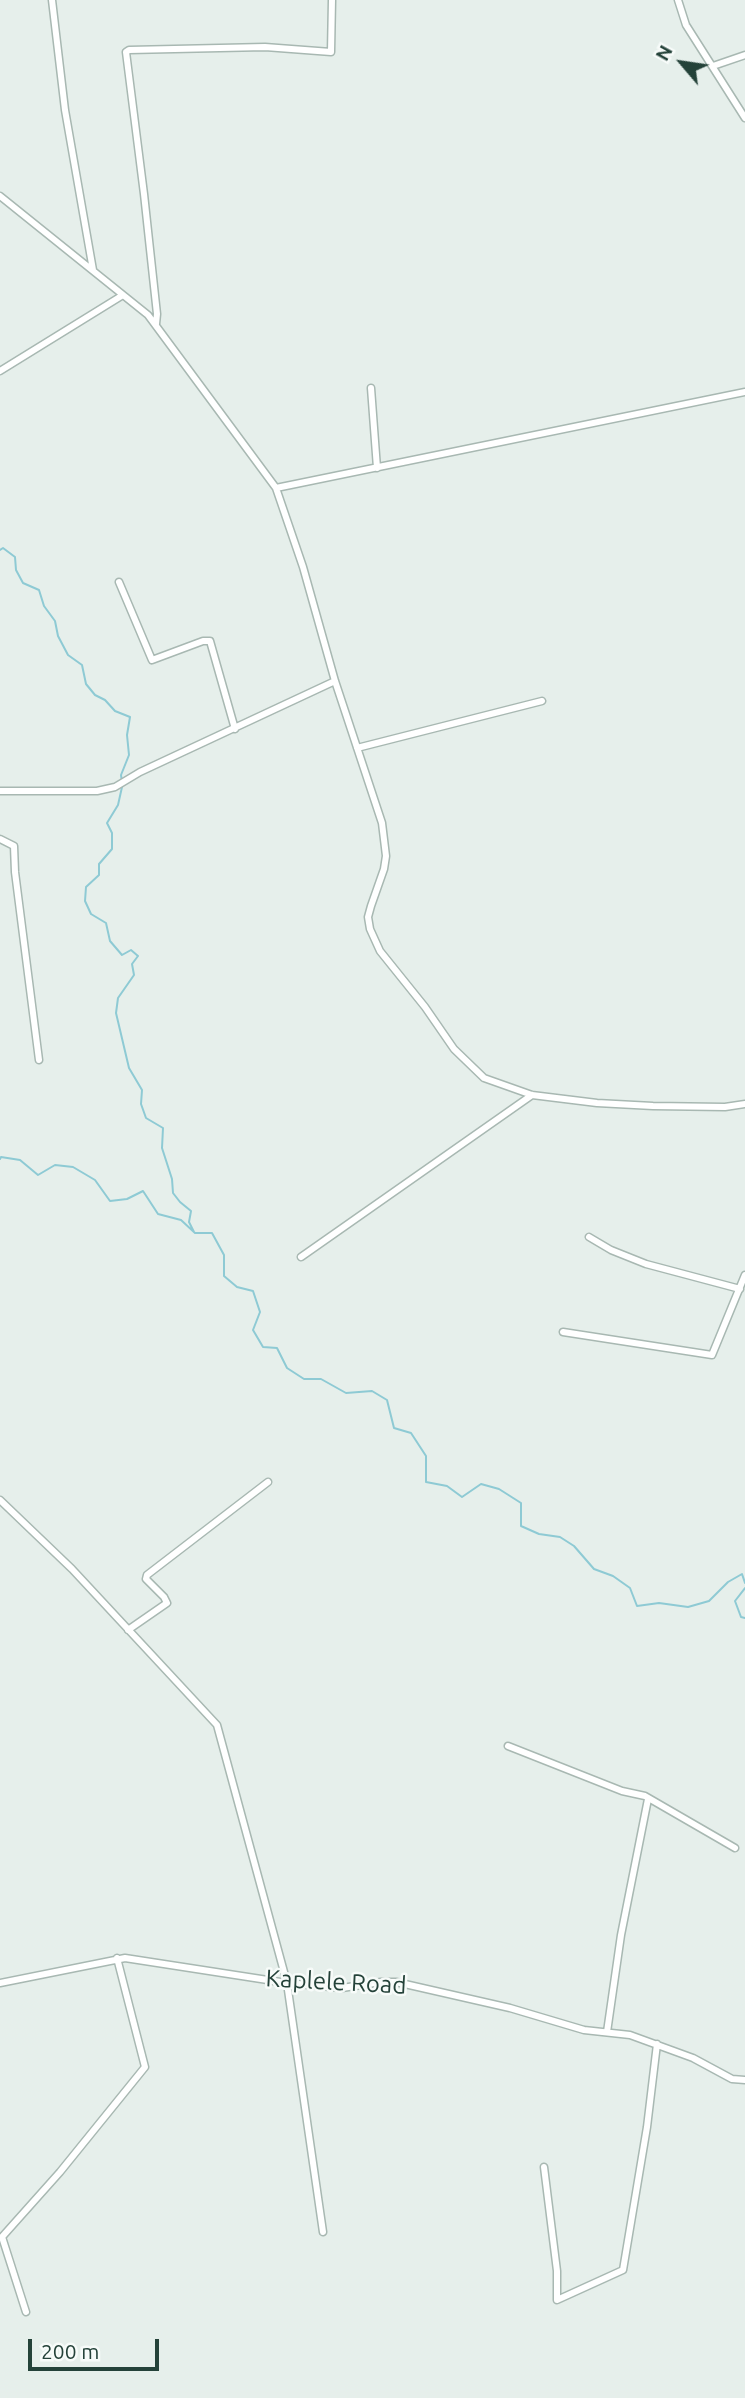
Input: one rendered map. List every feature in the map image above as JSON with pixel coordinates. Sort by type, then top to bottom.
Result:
[{"type":"street","points":[[52,0],[65,110],[93,271]]},
{"type":"street","points":[[156,324],[144,194],[126,52],[265,47],[331,52],[332,0]]},
{"type":"street","points":[[678,0],[686,25],[745,118]]},
{"type":"street","points":[[713,66],[745,55]]},
{"type":"street","points":[[0,196],[156,324],[276,488],[303,567],[335,681],[383,823],[384,869],[368,917],[370,929],[380,951],[411,988],[454,1049],[476,1072],[495,1083],[532,1095],[597,1103],[725,1107],[745,1104]]},
{"type":"street","points":[[0,371],[123,295]]},
{"type":"street","points":[[371,388],[376,468]]},
{"type":"street","points":[[276,488],[745,392]]},
{"type":"street","points":[[119,582],[152,660],[203,641],[210,641],[235,729]]},
{"type":"street","points":[[0,791],[97,790],[115,787],[140,772],[335,681]]},
{"type":"street","points":[[357,748],[542,701]]},
{"type":"street","points":[[0,839],[14,846],[39,1060]]},
{"type":"street","points":[[301,1257],[532,1095]]},
{"type":"street","points":[[589,1237],[611,1250],[646,1264],[740,1289]]},
{"type":"street","points":[[563,1332],[711,1355],[715,1351],[745,1275]]},
{"type":"street","points":[[128,1630],[167,1603],[146,1576],[268,1482]]},
{"type":"street","points":[[0,1500],[62,1558],[217,1725],[287,1983],[323,2232]]},
{"type":"street","points":[[509,1746],[648,1799],[735,1848]]},
{"type":"street","points":[[607,2032],[621,1935],[648,1799]]},
{"type":"street","points":[[26,2312],[2,2237],[60,2172],[145,2067],[117,1958]]},
{"type":"street","name":"Kaplele Road","points":[[0,1983],[117,1958],[135,1958],[287,1983],[349,1988],[396,1982],[510,2008],[584,2030],[629,2035],[694,2058],[732,2079],[744,2082]]},
{"type":"street","points":[[544,2167],[557,2271],[557,2300],[623,2270],[647,2127],[657,2044]]},
{"type":"waterway","points":[[0,550],[3,548],[15,557],[16,570],[23,583],[39,590],[68,655],[82,665],[86,684],[115,711],[130,717],[127,735],[129,755],[121,775],[122,782]]},
{"type":"waterway","points":[[122,787],[118,805],[107,823],[112,833],[112,849],[99,864],[99,875],[86,887],[85,901],[91,914],[106,923],[110,941],[122,955],[131,950],[138,956],[132,964],[134,975],[118,998],[116,1013],[129,1068],[142,1090],[141,1104],[146,1118],[163,1128],[162,1148],[172,1179],[173,1193],[191,1211],[189,1222],[194,1232]]},
{"type":"waterway","points":[[0,1159],[20,1160],[38,1175],[55,1165],[73,1167],[95,1180],[110,1201],[127,1199],[143,1191],[158,1214],[181,1220],[195,1233],[212,1233],[224,1255],[224,1276],[237,1287],[253,1291],[260,1312],[253,1330],[263,1347],[277,1348],[287,1368],[304,1379],[321,1379],[346,1393],[372,1391],[387,1400],[394,1428],[411,1433],[426,1456],[426,1482],[447,1486],[462,1497],[481,1484],[499,1489],[521,1503],[521,1526],[539,1534],[560,1537],[574,1546],[594,1569],[613,1576],[630,1588],[637,1606],[659,1603],[688,1607],[709,1601],[728,1582],[742,1574],[745,1583]]},
{"type":"waterway","points":[[745,1588],[735,1601],[741,1617],[745,1618]]}]
